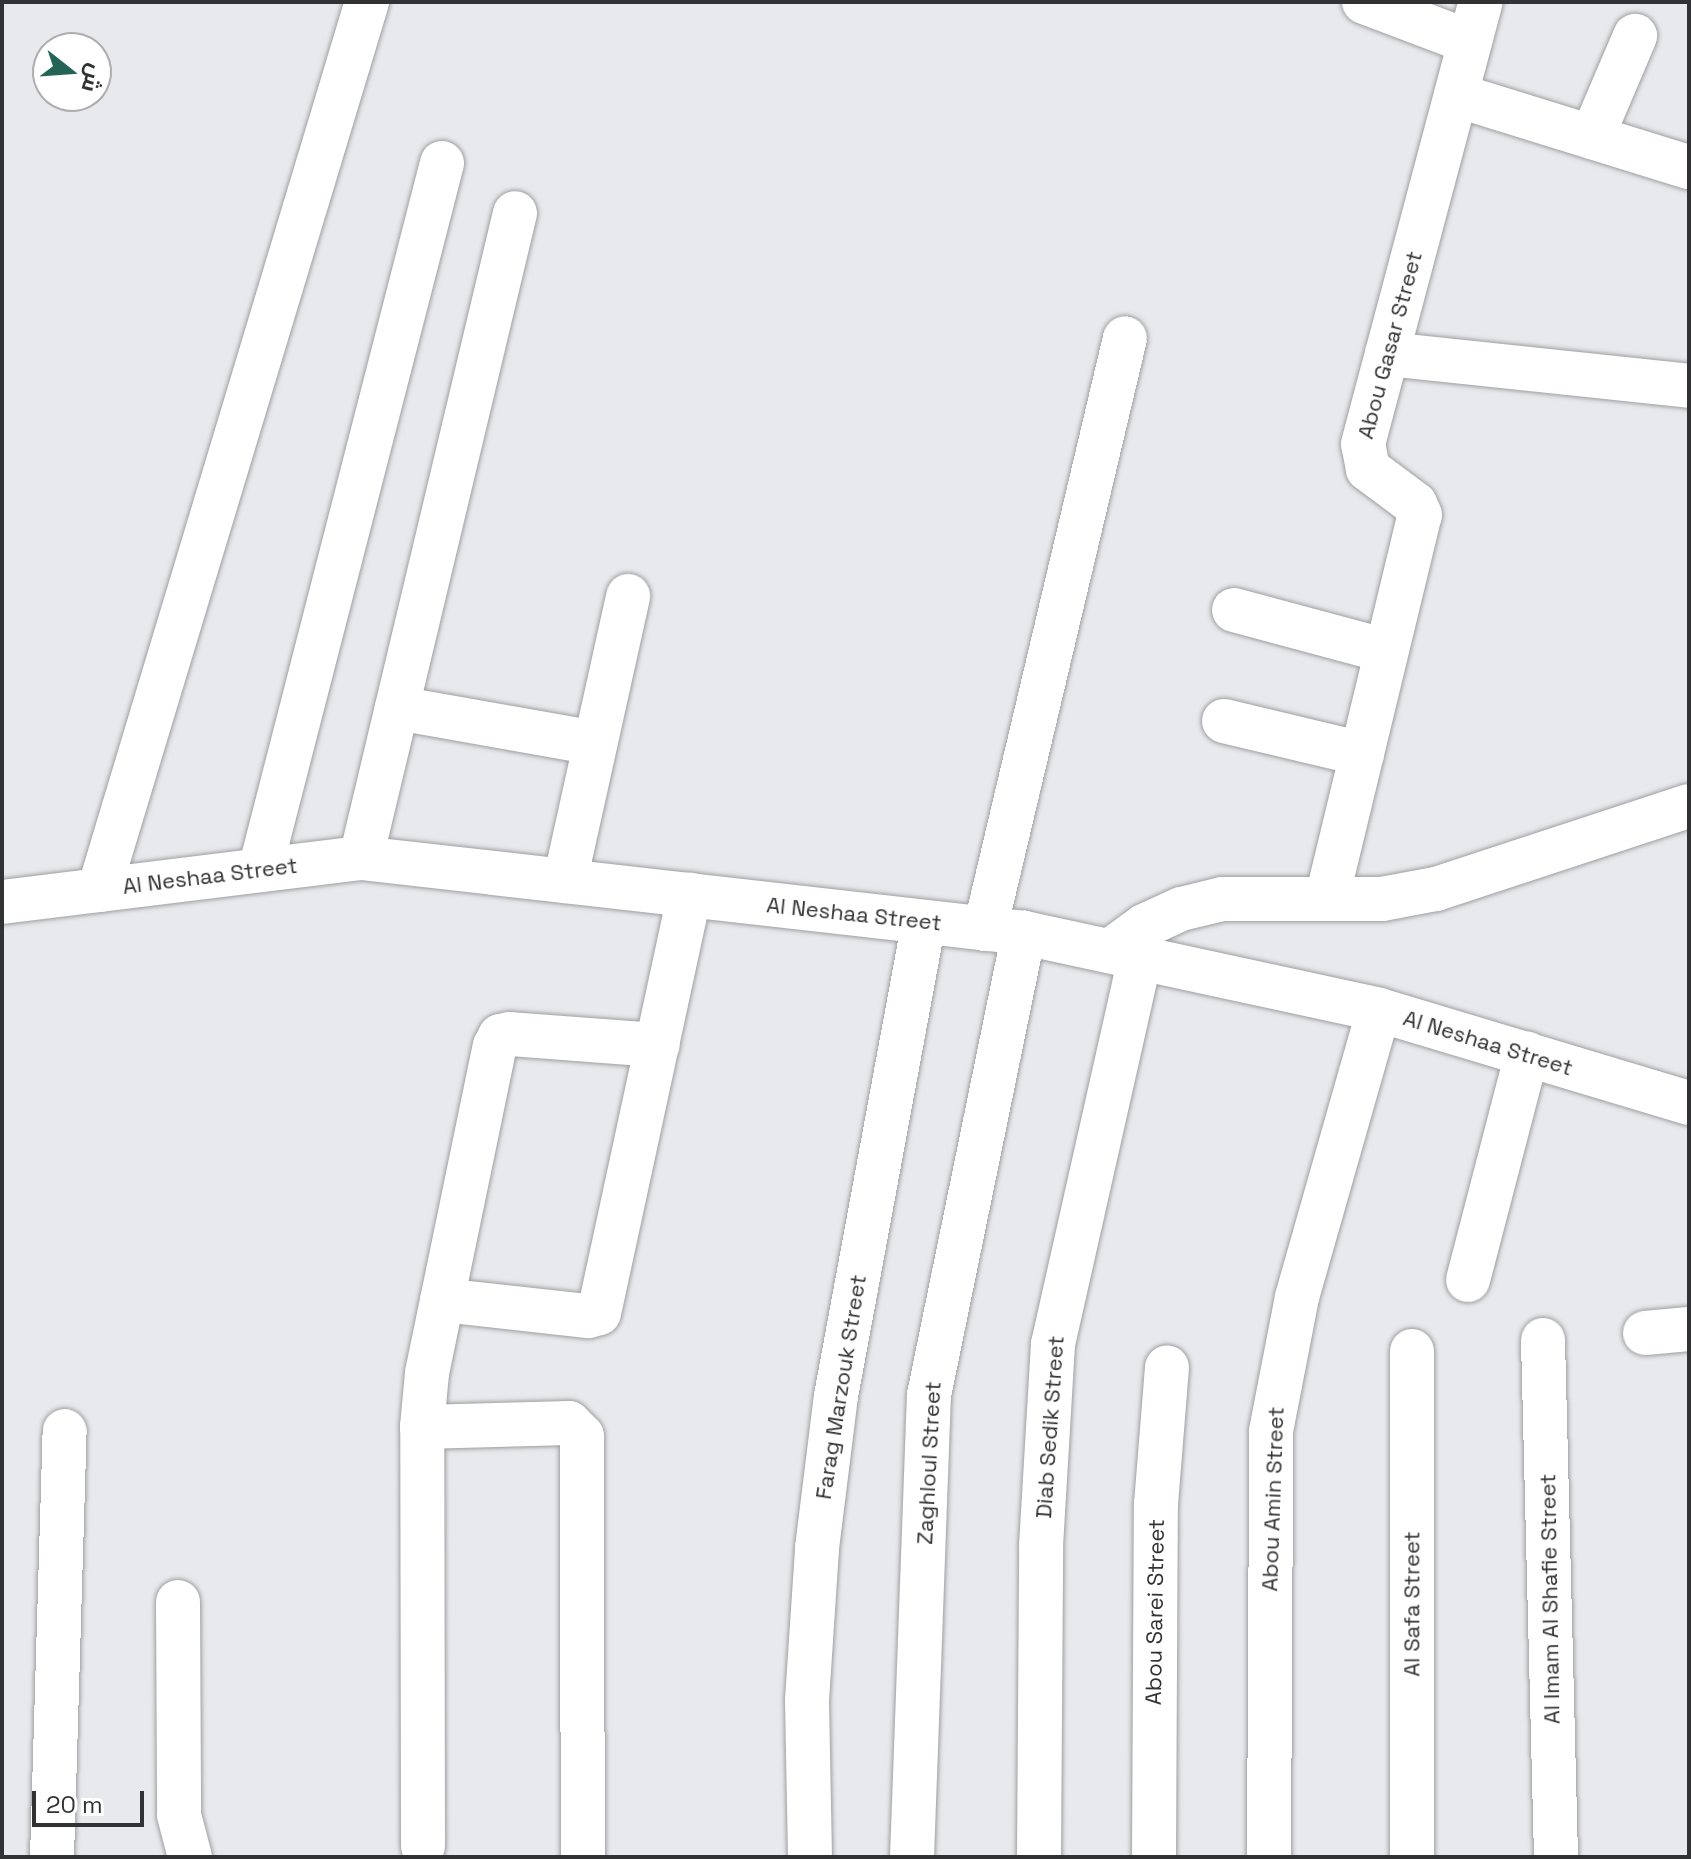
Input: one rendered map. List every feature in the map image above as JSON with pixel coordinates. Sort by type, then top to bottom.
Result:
[{"type":"street","points":[[99,890],[367,2]]},
{"type":"street","points":[[1364,2],[1475,22]]},
{"type":"street","name":"Abou Gasar Street","points":[[1327,898],[1420,515],[1415,504],[1374,475],[1362,454],[1475,22]]},
{"type":"street","points":[[1592,137],[1635,36]]},
{"type":"street","points":[[1456,95],[1689,167]]},
{"type":"street","points":[[260,870],[442,163]]},
{"type":"street","points":[[361,858],[515,213]]},
{"type":"street","name":"Zaghloul Street","points":[[912,1857],[929,1395],[1004,931],[1125,338]]},
{"type":"street","points":[[1387,354],[1689,386]]},
{"type":"street","points":[[565,881],[628,596]]},
{"type":"street","points":[[1234,610],[1387,651]]},
{"type":"street","points":[[397,708],[595,743]]},
{"type":"street","points":[[1224,721],[1362,754]]},
{"type":"street","points":[[1125,954],[1144,926],[1222,899],[1382,899],[1436,889],[1689,806]]},
{"type":"street","name":"Al Neshaa Street","points":[[2,902],[361,858],[1004,931],[1125,954],[1379,1010],[1689,1103]]},
{"type":"street","points":[[442,1300],[588,1316],[599,1313],[689,895]]},
{"type":"street","name":"Farag Marzouk Street","points":[[810,1857],[807,1700],[834,1411],[924,922]]},
{"type":"street","name":"Diab Sedik Street","points":[[1039,1857],[1041,1546],[1053,1344],[1125,954]]},
{"type":"street","name":"Abou Amin Street","points":[[1269,1857],[1271,1431],[1297,1297],[1379,1010]]},
{"type":"street","points":[[423,1846],[422,1427],[442,1300],[500,1036],[658,1045]]},
{"type":"street","points":[[1468,1280],[1527,1054]]},
{"type":"street","points":[[1645,1333],[1689,1329]]},
{"type":"street","name":"Al Imam Al Shafie Street","points":[[1543,1340],[1556,1857]]},
{"type":"street","name":"Al Safa Street","points":[[1412,1351],[1412,1857]]},
{"type":"street","name":"Abou Sarei Street","points":[[1154,1857],[1156,1504],[1167,1367]]},
{"type":"street","points":[[422,1427],[569,1423],[582,1436],[583,1857]]},
{"type":"street","points":[[52,1857],[65,1431]]},
{"type":"street","points":[[178,1602],[179,1815],[190,1857]]}]
